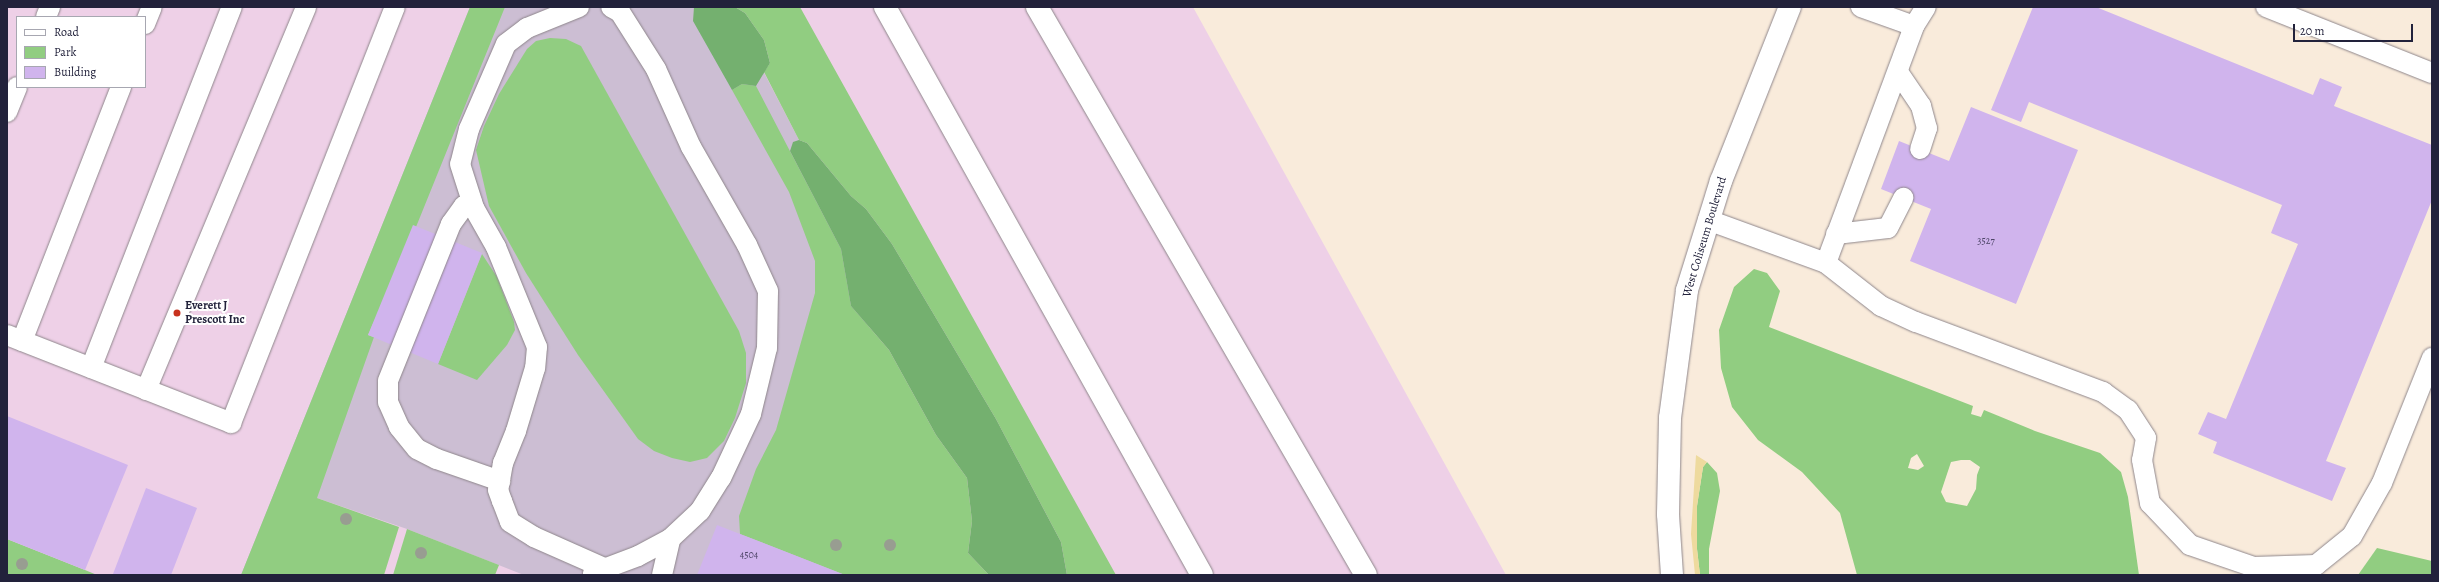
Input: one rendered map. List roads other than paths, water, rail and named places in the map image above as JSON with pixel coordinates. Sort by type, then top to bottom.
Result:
[{"type":"main road","points":[[885,7],[1202,575]]},
{"type":"main road","points":[[1037,7],[1366,575]]},
{"type":"main road","name":"West Coliseum Boulevard","points":[[1672,575],[1668,514],[1672,404],[1687,290],[1708,220],[1790,7]]},
{"type":"lane","points":[[146,22],[152,7]]},
{"type":"lane","points":[[91,368],[232,7]]},
{"type":"lane","points":[[146,390],[306,7]]},
{"type":"lane","points":[[121,88],[15,338],[231,423],[396,7]]},
{"type":"lane","points":[[579,7],[527,28],[506,44],[469,129],[460,164],[472,202],[496,247],[537,347],[535,368],[516,431],[503,463],[498,490],[510,522],[534,537],[597,571],[638,556],[670,539],[700,511],[721,478],[751,414],[767,348],[768,291],[747,244],[691,147],[656,69],[620,12],[611,7]]},
{"type":"lane","points":[[1861,7],[1914,26]]},
{"type":"lane","points":[[1826,263],[1914,26],[1926,7]]},
{"type":"lane","points":[[2266,7],[2432,73]]},
{"type":"lane","points":[[1898,72],[1921,106],[1927,128],[1920,149]]},
{"type":"lane","points":[[7,112],[17,88]]},
{"type":"lane","points":[[1836,234],[1888,228],[1903,198]]},
{"type":"lane","points":[[472,202],[464,206],[451,224],[388,381],[388,402],[399,427],[416,449],[437,459],[500,481]]},
{"type":"lane","points":[[1708,220],[1826,263],[1881,306],[1916,322],[2103,392],[2128,410],[2146,438],[2142,460],[2150,503],[2190,545],[2254,568],[2316,565],[2352,536],[2382,483],[2432,358]]},
{"type":"lane","points":[[662,575],[670,539]]},
{"type":"place","name":"Everett J Prescott Inc","points":[[177,313]]}]
